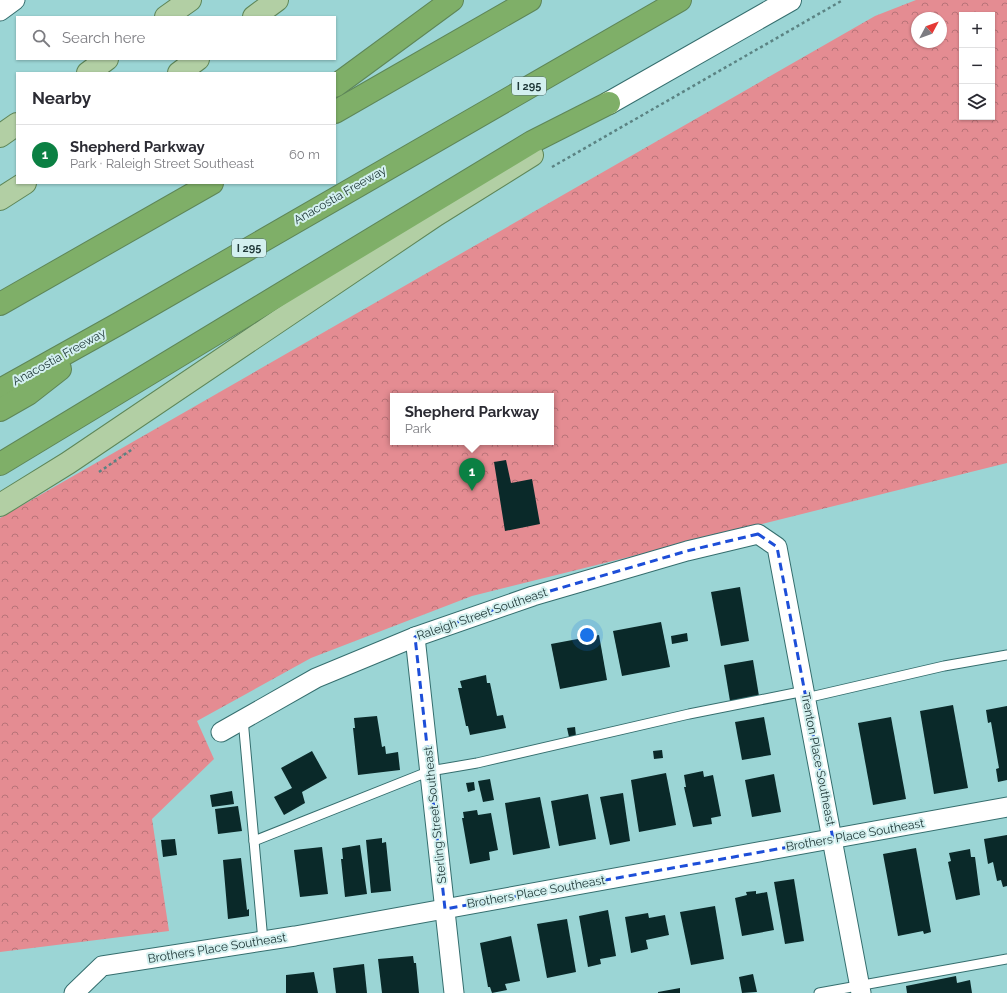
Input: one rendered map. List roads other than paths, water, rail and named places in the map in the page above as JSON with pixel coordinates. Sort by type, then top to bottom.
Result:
[{"type":"highway","points":[[336,85],[452,0]]},
{"type":"highway","points":[[336,111],[530,0]]},
{"type":"highway","name":"Anacostia Freeway","points":[[0,390],[120,323],[680,0]]},
{"type":"highway","points":[[0,464],[532,142],[609,103]]},
{"type":"highway","points":[[134,228],[189,184]]},
{"type":"highway","points":[[0,304],[210,184]]},
{"type":"highway","points":[[0,410],[28,394],[120,323]]},
{"type":"main road","points":[[167,16],[190,0]]},
{"type":"main road","points":[[255,16],[277,0]]},
{"type":"main road","points":[[0,505],[68,463],[436,215],[537,152],[609,103],[790,0]]},
{"type":"main road","points":[[89,72],[107,60]]},
{"type":"main road","points":[[180,72],[197,60]]},
{"type":"main road","points":[[0,136],[16,125]]},
{"type":"main road","points":[[0,199],[23,184]]},
{"type":"street","points":[[0,11],[15,0]]},
{"type":"street","name":"Raleigh Street Southeast","points":[[221,732],[316,678],[415,637],[533,596],[688,551],[758,534]]},
{"type":"street","name":"Trenton Place Southeast","points":[[758,534],[777,547],[861,989]]},
{"type":"street","name":"Sterling Street Southeast","points":[[415,637],[454,993]]},
{"type":"street","name":"Brothers Place Southeast","points":[[74,993],[102,966],[263,941],[445,909],[1007,806]]},
{"type":"lane","points":[[254,841],[430,771],[477,763],[690,714],[806,695],[944,666],[1007,655]]},
{"type":"lane","points":[[243,719],[263,941]]},
{"type":"lane","points":[[820,993],[861,989],[1007,959]]},
{"type":"place","name":"Shepherd Parkway","points":[[472,491]]}]
